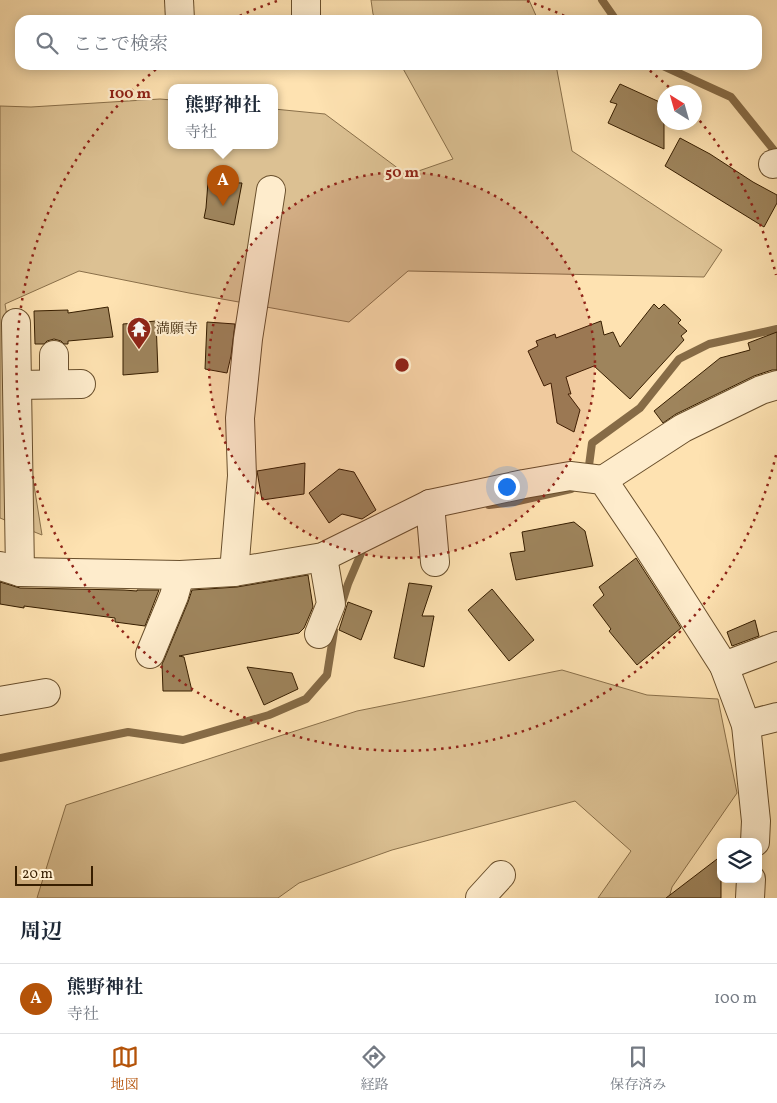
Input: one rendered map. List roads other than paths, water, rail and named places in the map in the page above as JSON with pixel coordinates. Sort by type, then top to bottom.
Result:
[{"type":"street","points":[[180,0],[180,15]]},
{"type":"street","points":[[306,0],[306,15]]},
{"type":"street","points":[[234,572],[242,476],[240,418],[248,339],[271,190]]},
{"type":"street","points":[[16,323],[17,385],[10,569],[180,575],[234,572],[323,556],[430,504],[570,476],[603,480],[683,428],[761,390],[777,385]]},
{"type":"street","points":[[54,355],[54,384]]},
{"type":"street","points":[[17,385],[81,384]]},
{"type":"street","points":[[603,480],[724,666],[746,725],[763,828]]},
{"type":"street","points":[[430,504],[435,562]]},
{"type":"street","points":[[319,634],[331,604],[323,556]]},
{"type":"street","points":[[150,654],[174,596],[180,575]]},
{"type":"street","points":[[724,666],[777,646]]},
{"type":"street","points":[[0,702],[46,693]]},
{"type":"street","points":[[746,725],[777,717]]},
{"type":"street","points":[[480,898],[501,875]]},
{"type":"street","points":[[750,898],[751,883]]},
{"type":"waterway","points":[[602,0],[612,15]]},
{"type":"waterway","points":[[672,70],[731,97],[777,154]]},
{"type":"waterway","points":[[588,473],[592,443],[640,408],[679,359],[709,344],[777,329]]},
{"type":"waterway","points":[[489,505],[514,502],[571,489]]},
{"type":"waterway","points":[[341,606],[365,544]]},
{"type":"waterway","points":[[0,758],[128,732],[183,740],[269,715],[306,699],[327,675],[334,631]]},
{"type":"place","name":"熊野神社","points":[[223,206]]},
{"type":"place","name":"満願寺","points":[[139,350]]}]
